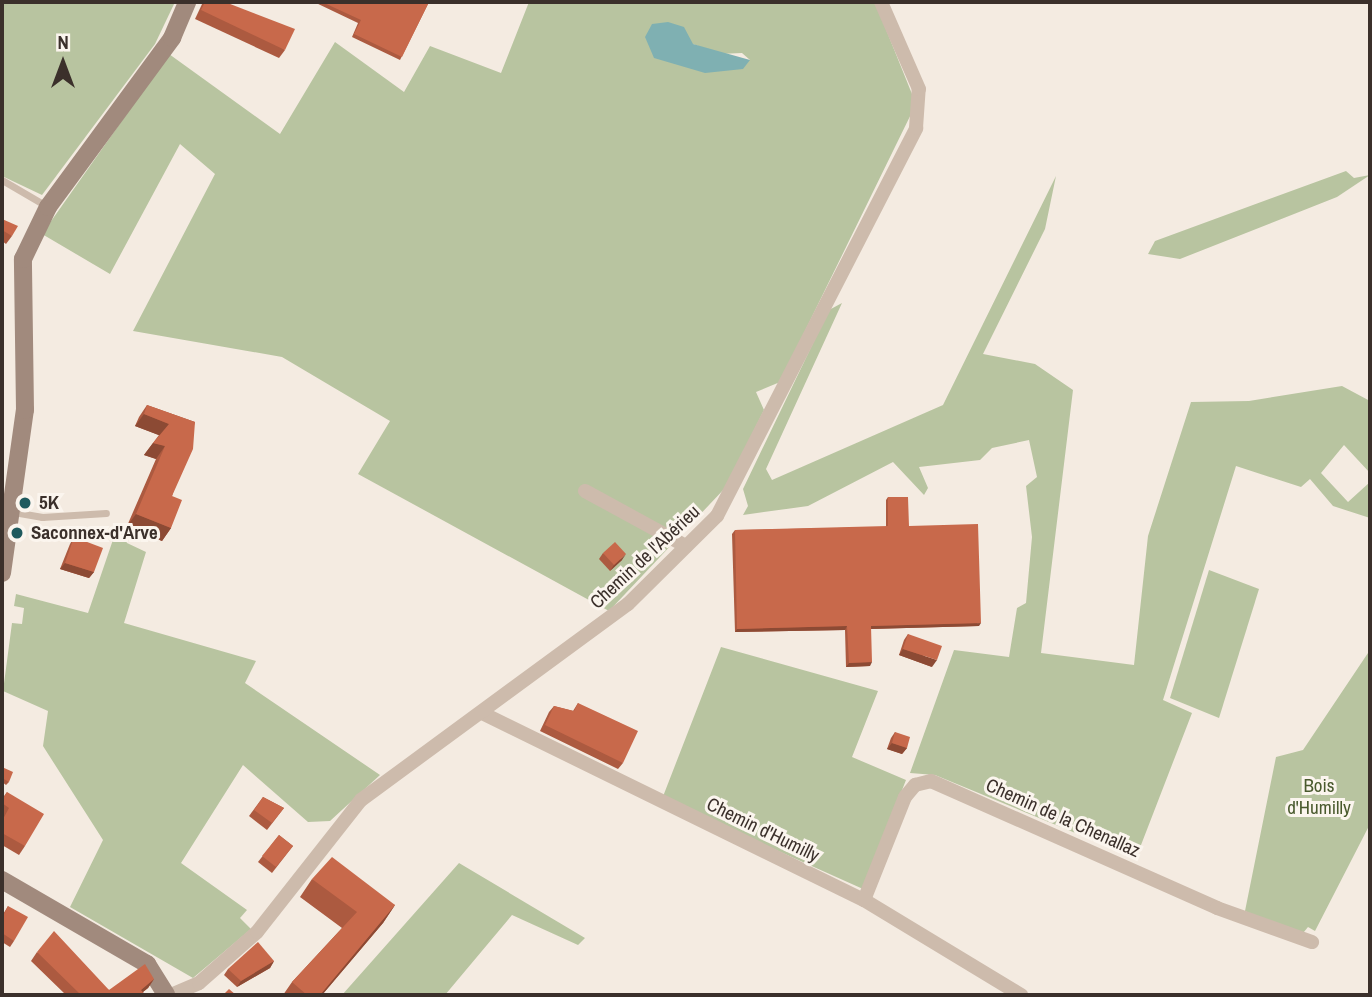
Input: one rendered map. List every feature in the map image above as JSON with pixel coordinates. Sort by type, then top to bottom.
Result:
[{"type":"street","points":[[2,573],[6,511],[26,396],[21,270],[48,207],[172,38],[187,2]]},
{"type":"street","name":"Chemin de l'Abérieu","points":[[169,995],[199,983],[257,932],[361,800],[628,604],[686,546],[736,487],[916,128],[919,89],[881,2]]},
{"type":"street","points":[[585,491],[686,546]]},
{"type":"street","name":"Chemin d'Humilly","points":[[482,713],[864,900],[1021,995]]},
{"type":"street","name":"Chemin de la Chenallaz","points":[[864,900],[905,797],[915,785],[931,781],[1217,908],[1312,942]]},
{"type":"street","points":[[2,880],[147,964],[169,995]]},
{"type":"lane","points":[[2,180],[48,207]]},
{"type":"lane","points":[[6,511],[106,513]]},
{"type":"green space","points":[[2,2],[175,2],[155,44],[42,195],[2,176]]},
{"type":"green space","points":[[529,2],[875,2],[916,104],[780,382],[756,392],[764,410],[726,487],[609,611],[358,474],[390,421],[282,357],[133,331],[215,174],[180,144],[110,274],[42,234],[169,54],[280,134],[335,42],[404,92],[430,46],[501,73]],"holes":[[[693,44],[719,54],[742,53],[750,60],[654,58]]]},
{"type":"green space","points":[[1346,171],[1354,178],[1370,175],[1337,197],[1180,259],[1148,254],[1155,241]]},
{"type":"green space","points":[[1056,176],[1045,229],[983,354],[1035,364],[1073,390],[1041,653],[1134,665],[1148,536],[1191,402],[1249,401],[1342,386],[1370,401],[1370,473],[1344,445],[1321,473],[1348,502],[1370,482],[1370,518],[1333,506],[1310,479],[1301,487],[1236,466],[1163,700],[1192,713],[1136,858],[935,775],[910,773],[954,650],[1009,657],[1017,608],[1026,603],[1032,537],[1026,486],[1037,477],[1029,440],[992,448],[980,460],[919,467],[928,488],[924,495],[893,462],[808,506],[743,515],[748,506],[743,489],[829,310],[842,303],[766,469],[772,480],[943,405]]},
{"type":"green space","points":[[118,525],[127,543],[146,552],[124,623],[256,661],[245,683],[380,775],[330,821],[308,822],[243,765],[181,863],[247,910],[240,918],[251,929],[193,978],[70,907],[103,840],[43,746],[48,711],[3,691],[12,623],[22,624],[24,608],[14,606],[16,594],[88,613]]},
{"type":"green space","points":[[1209,570],[1259,589],[1219,718],[1170,698]]},
{"type":"green space","points":[[721,647],[878,691],[852,757],[906,780],[863,889],[662,799]]},
{"type":"green space","name":"Bois d'Humilly","points":[[1370,650],[1370,824],[1315,931],[1308,927],[1299,938],[1245,911],[1276,757],[1303,750]]},
{"type":"green space","points":[[459,863],[585,938],[578,945],[512,915],[445,995],[342,995]]},
{"type":"water","points":[[668,22],[684,27],[693,44],[750,60],[743,69],[705,73],[654,58],[645,37],[652,24]]},
{"type":"building","points":[[205,2],[225,2],[295,29],[285,50],[201,10]]},
{"type":"building","points":[[322,2],[429,2],[402,57],[354,34],[361,20]]},
{"type":"building","points":[[2,219],[18,226],[12,236],[2,230]]},
{"type":"building","points":[[147,405],[195,422],[193,449],[172,496],[182,500],[171,528],[136,514],[165,446],[153,443],[169,424],[144,414]]},
{"type":"building","points":[[888,497],[908,497],[909,526],[978,524],[981,623],[871,626],[872,662],[849,663],[847,626],[737,629],[735,530],[888,526]]},
{"type":"building","points":[[74,537],[103,548],[94,572],[65,563]]},
{"type":"building","points":[[615,542],[626,554],[614,565],[603,553]]},
{"type":"building","points":[[908,634],[942,646],[937,660],[903,649]]},
{"type":"building","points":[[578,703],[638,731],[623,763],[545,725],[554,706],[574,711]]},
{"type":"building","points":[[895,732],[910,737],[907,748],[892,743]]},
{"type":"building","points":[[2,767],[13,772],[9,782],[2,778]]},
{"type":"building","points":[[7,792],[44,814],[25,846],[2,833],[2,821],[9,808],[2,800]]},
{"type":"building","points":[[263,797],[284,808],[272,823],[254,810]]},
{"type":"building","points":[[279,835],[293,846],[276,867],[262,856]]},
{"type":"building","points":[[332,857],[395,905],[320,995],[307,995],[292,982],[357,912],[312,879]]},
{"type":"building","points":[[8,906],[28,917],[14,941],[2,933],[2,918]]},
{"type":"building","points":[[54,931],[109,990],[145,964],[154,979],[141,990],[145,995],[81,995],[37,952]]},
{"type":"building","points":[[258,942],[274,961],[241,981],[228,969]]},
{"type":"building","points":[[229,989],[236,995],[223,995]]},
{"type":"place","name":"5K","points":[[25,503]]},
{"type":"place","name":"Saconnex-d'Arve","points":[[17,533]]}]
